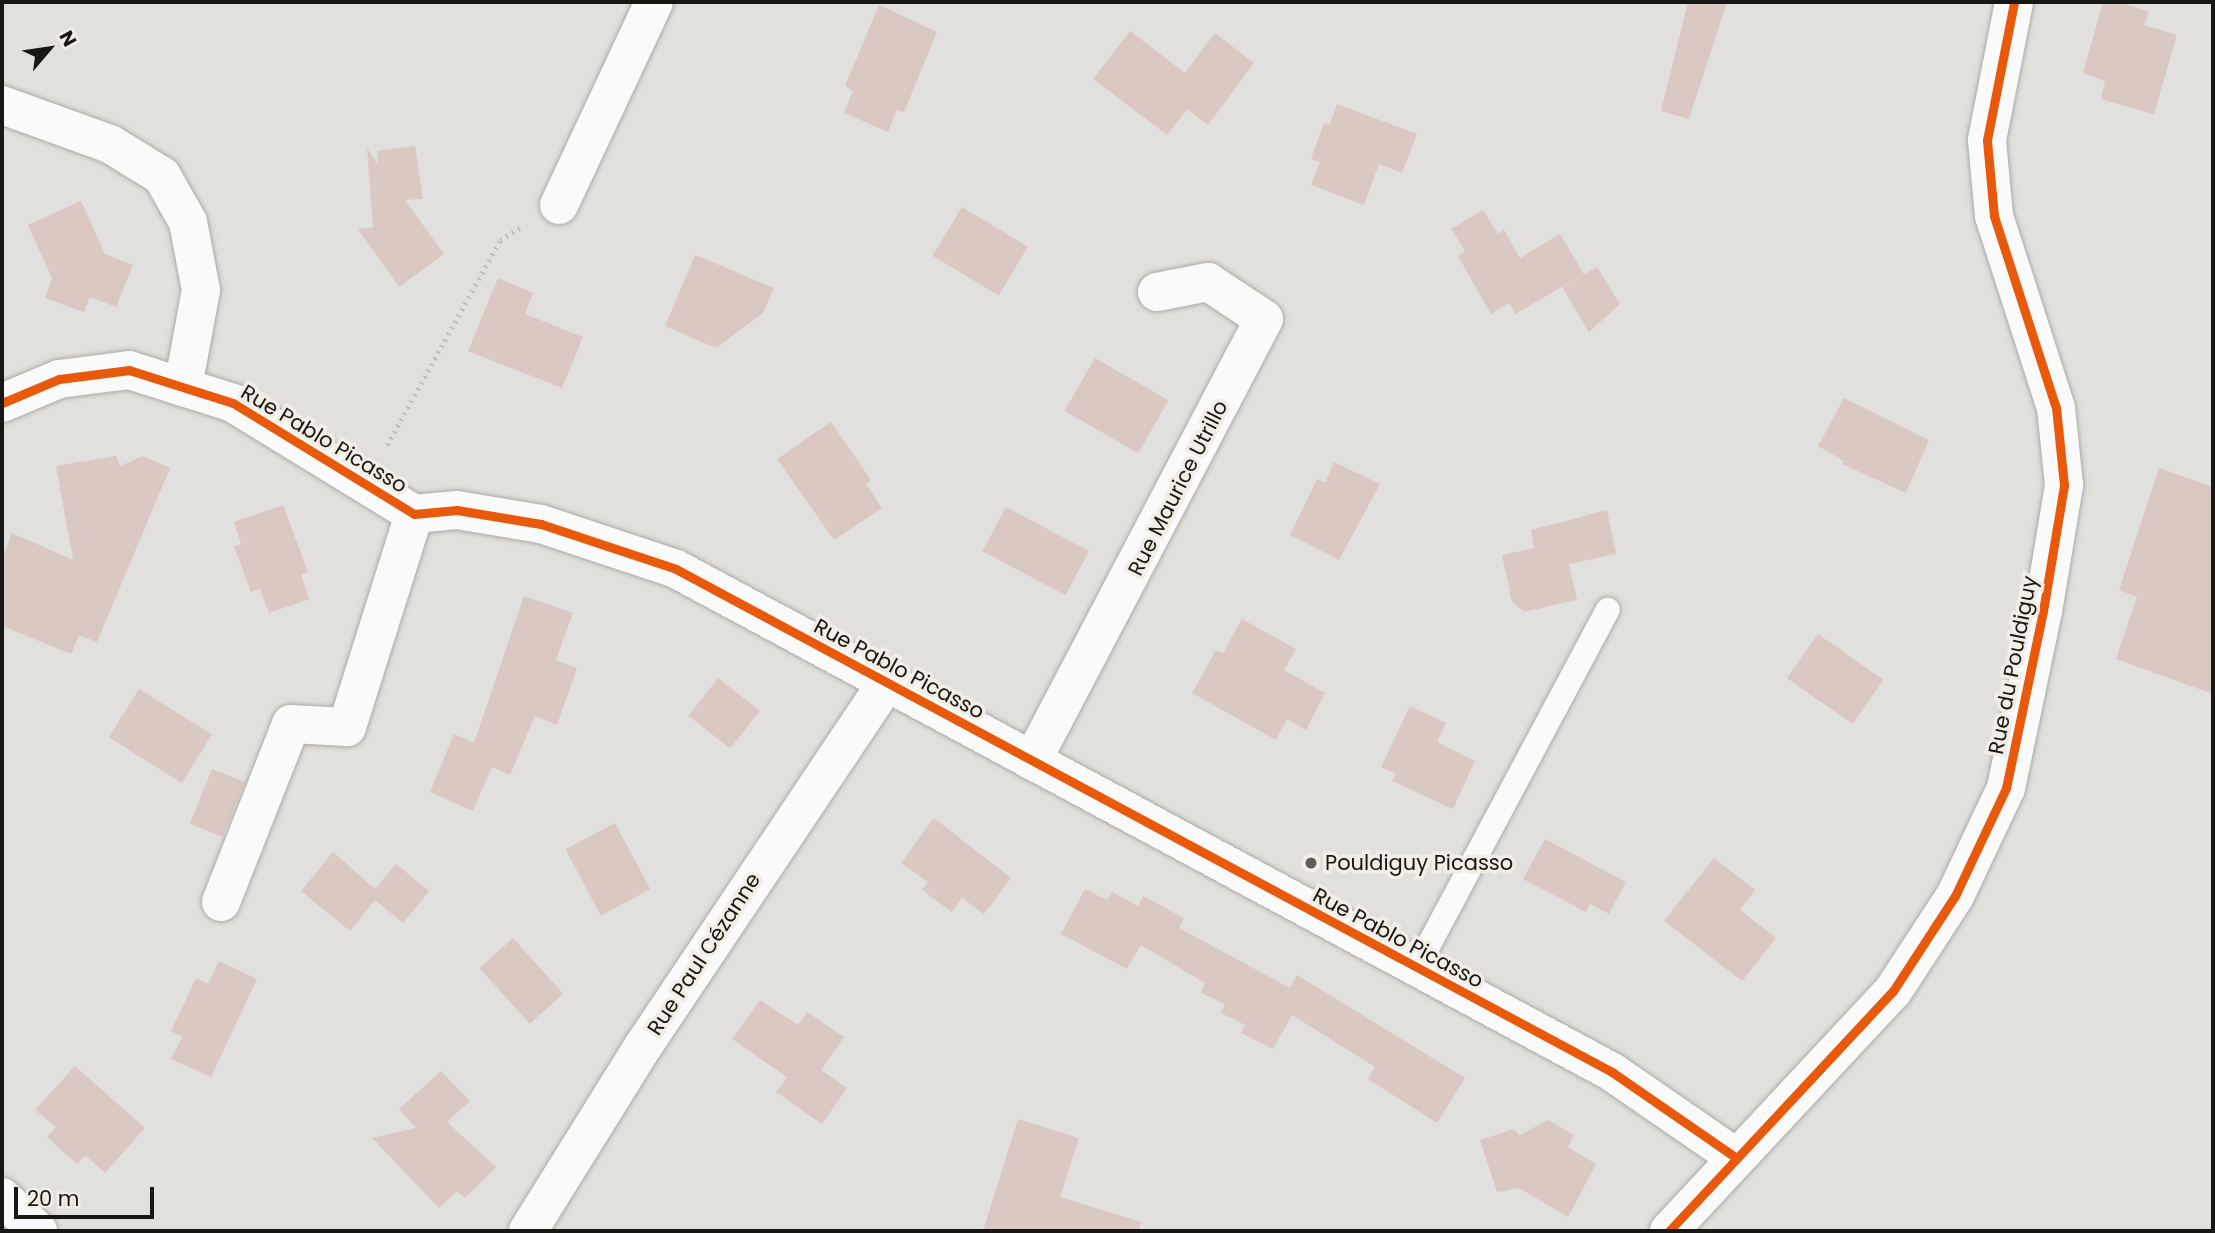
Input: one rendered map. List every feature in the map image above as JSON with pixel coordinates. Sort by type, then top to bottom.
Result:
[{"type":"street","points":[[559,205],[654,2]]},
{"type":"street","name":"Rue du Pouldiguy","points":[[1669,1231],[1735,1157],[1893,991],[1955,897],[2006,788],[2043,611],[2064,485],[2056,408],[1994,216],[1987,140],[2014,2]]},
{"type":"street","points":[[2,105],[110,144],[163,176],[188,222],[201,290],[183,387]]},
{"type":"street","name":"Rue Maurice Utrillo","points":[[1032,761],[1264,319],[1208,282],[1157,292]]},
{"type":"street","name":"Rue Pablo Picasso","points":[[2,403],[59,379],[129,370],[233,403],[414,514],[457,510],[541,524],[676,569],[1612,1072],[1735,1157]]},
{"type":"street","points":[[221,902],[291,724],[347,727],[414,514]]},
{"type":"street","name":"Rue Paul Cézanne","points":[[528,1231],[652,1034],[887,682]]},
{"type":"street","points":[[2,1197],[38,1231]]},
{"type":"lane","points":[[1417,967],[1608,610]]},
{"type":"path","points":[[365,485],[500,240],[559,205]]},
{"type":"building","points":[[1688,2],[1727,2],[1689,119],[1661,111]]},
{"type":"building","points":[[2103,2],[2120,2],[2149,12],[2144,25],[2177,35],[2154,114],[2101,99],[2105,81],[2083,73]]},
{"type":"building","points":[[879,5],[937,32],[904,112],[897,110],[888,132],[844,113],[853,91],[845,86]]},
{"type":"building","points":[[1130,31],[1185,73],[1215,33],[1254,63],[1208,125],[1187,109],[1167,135],[1093,79]]},
{"type":"building","points":[[1337,104],[1417,134],[1402,173],[1379,164],[1364,205],[1311,185],[1320,162],[1311,159],[1324,123],[1330,124]]},
{"type":"building","points":[[415,146],[423,199],[405,200],[444,254],[399,287],[358,229],[373,227],[367,148],[378,164],[377,151]]},
{"type":"building","points":[[81,201],[105,254],[133,265],[116,307],[90,297],[84,312],[45,298],[52,278],[28,225]]},
{"type":"building","points":[[962,207],[1028,247],[999,296],[933,256]]},
{"type":"building","points":[[1483,210],[1498,234],[1504,230],[1520,258],[1560,234],[1584,274],[1515,314],[1509,303],[1491,314],[1458,256],[1465,251],[1451,229]]},
{"type":"building","points":[[695,255],[774,288],[763,313],[716,348],[665,326]]},
{"type":"building","points":[[1597,267],[1620,304],[1589,332],[1562,287]]},
{"type":"building","points":[[498,278],[533,293],[525,314],[583,337],[562,388],[468,351]]},
{"type":"building","points":[[1095,358],[1169,400],[1138,453],[1064,411]]},
{"type":"building","points":[[1844,398],[1929,440],[1906,493],[1842,464],[1844,461],[1818,446]]},
{"type":"building","points":[[831,422],[871,480],[866,484],[882,508],[834,540],[777,459]]},
{"type":"building","points":[[116,456],[120,466],[143,456],[170,468],[97,642],[79,635],[71,654],[2,626],[2,558],[12,533],[73,560],[56,466]]},
{"type":"building","points":[[1334,462],[1380,484],[1339,560],[1290,535],[1317,479],[1325,483]]},
{"type":"building","points":[[2159,468],[2213,487],[2213,694],[2116,659],[2137,597],[2119,590]]},
{"type":"building","points":[[283,505],[308,572],[301,575],[309,599],[269,613],[260,589],[251,592],[234,546],[241,544],[234,522]]},
{"type":"building","points":[[1006,507],[1089,551],[1066,595],[983,551]]},
{"type":"building","points":[[1607,510],[1616,554],[1569,564],[1577,600],[1524,612],[1512,602],[1502,555],[1534,548],[1531,530]]},
{"type":"building","points":[[524,596],[573,613],[556,660],[577,668],[557,725],[535,716],[510,775],[492,767],[473,811],[430,792],[454,734],[474,743]]},
{"type":"building","points":[[1242,619],[1296,649],[1284,670],[1325,693],[1306,730],[1287,719],[1276,740],[1192,693],[1216,650],[1223,653]]},
{"type":"building","points":[[1818,634],[1884,680],[1853,724],[1787,678]]},
{"type":"building","points":[[718,678],[760,711],[730,748],[688,716]]},
{"type":"building","points":[[139,689],[212,735],[182,783],[109,737]]},
{"type":"building","points":[[1410,706],[1446,723],[1437,742],[1475,761],[1453,809],[1392,781],[1396,774],[1381,767]]},
{"type":"building","points":[[212,769],[244,782],[222,837],[190,824]]},
{"type":"building","points":[[934,818],[1011,878],[984,914],[962,898],[952,912],[922,890],[928,882],[901,863]]},
{"type":"building","points":[[615,823],[650,889],[601,916],[566,849]]},
{"type":"building","points":[[1545,839],[1626,882],[1609,914],[1590,904],[1586,912],[1523,879]]},
{"type":"building","points":[[333,852],[375,889],[396,864],[429,891],[403,923],[375,900],[350,931],[301,891]]},
{"type":"building","points":[[1714,858],[1755,890],[1740,910],[1776,938],[1742,981],[1664,921]]},
{"type":"building","points":[[1085,889],[1107,900],[1112,892],[1138,906],[1143,896],[1184,918],[1179,928],[1290,988],[1297,975],[1465,1078],[1437,1123],[1368,1079],[1375,1067],[1292,1015],[1273,1049],[1241,1033],[1245,1025],[1221,1013],[1225,1004],[1201,993],[1205,983],[1141,945],[1127,969],[1061,934]]},
{"type":"building","points":[[513,938],[563,994],[530,1024],[480,968]]},
{"type":"building","points":[[219,961],[257,979],[211,1077],[171,1059],[182,1037],[171,1031],[196,978],[208,984]]},
{"type":"building","points":[[760,1000],[798,1025],[807,1012],[844,1037],[821,1070],[847,1088],[822,1124],[776,1092],[787,1077],[732,1039]]},
{"type":"building","points":[[75,1066],[145,1128],[105,1173],[85,1155],[77,1164],[63,1152],[47,1137],[56,1127],[35,1110]]},
{"type":"building","points":[[441,1071],[470,1101],[447,1122],[496,1167],[465,1198],[457,1191],[439,1208],[372,1138],[416,1128],[399,1109]]},
{"type":"building","points":[[1018,1119],[1079,1138],[1060,1197],[1141,1222],[1139,1231],[983,1231]]},
{"type":"building","points":[[1548,1120],[1574,1135],[1568,1147],[1596,1164],[1568,1217],[1519,1188],[1497,1192],[1480,1140],[1514,1129],[1520,1135]]},
{"type":"cycle path","points":[[1669,1231],[1893,991],[1955,896],[2006,788],[2043,611],[2064,485],[2056,408],[1994,216],[1987,140],[2014,2]]},
{"type":"cycle path","points":[[2,403],[59,379],[129,370],[233,403],[414,514],[457,510],[541,524],[676,569],[1612,1072],[1735,1157]]},
{"type":"place","name":"Pouldiguy Picasso","points":[[1311,863]]}]
